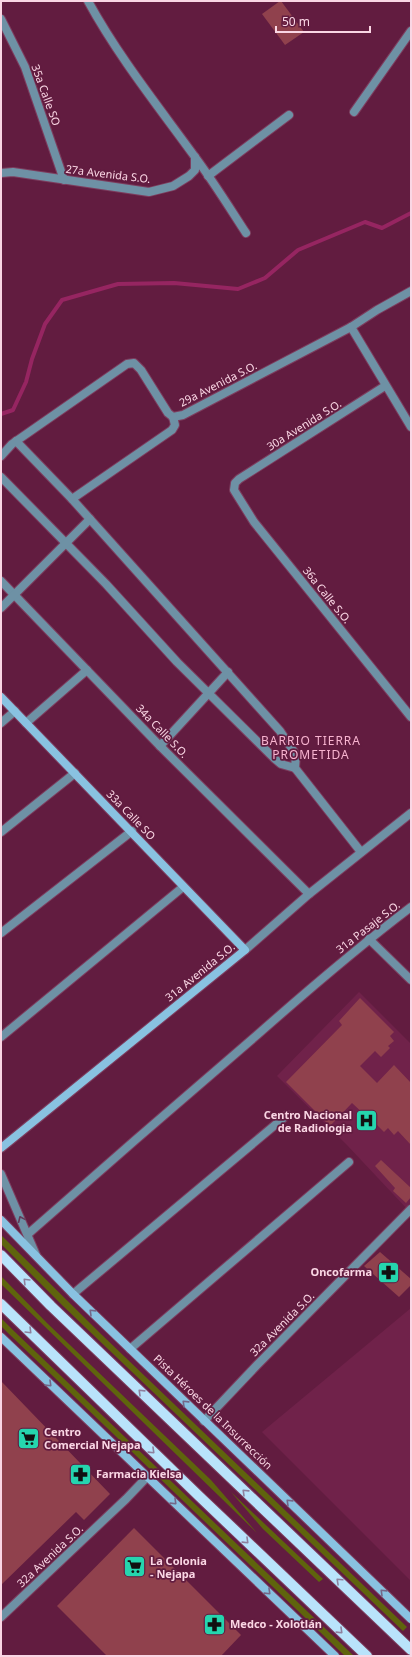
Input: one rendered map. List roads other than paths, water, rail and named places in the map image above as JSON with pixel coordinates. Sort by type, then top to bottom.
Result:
[{"type":"main road","points":[[1,1255],[63,1317],[411,1650]]},
{"type":"main road","points":[[1,1304],[367,1656]]},
{"type":"street","points":[[88,1],[97,17],[152,98],[195,157],[246,233]]},
{"type":"street","name":"35a Calle SO","points":[[1,19],[25,67],[64,180]]},
{"type":"street","points":[[354,112],[411,31]]},
{"type":"street","points":[[208,176],[289,115]]},
{"type":"street","name":"27a Avenida S.O.","points":[[1,173],[13,172],[149,192],[173,186],[189,176],[195,170],[195,157]]},
{"type":"street","name":"29a Avenida S.O.","points":[[1,456],[16,441],[127,364],[134,363],[142,370],[168,413],[174,417],[183,415],[351,327],[377,310],[411,291]]},
{"type":"street","points":[[351,327],[411,428]]},
{"type":"street","name":"30a Avenida S.O.","points":[[235,483],[385,386]]},
{"type":"street","points":[[72,499],[172,430],[175,425],[174,417]]},
{"type":"street","points":[[16,441],[72,499],[280,731],[296,755],[295,768]]},
{"type":"street","points":[[1,477],[106,584],[209,695],[275,759],[281,764],[295,768],[361,852]]},
{"type":"street","name":"36a Calle S.O.","points":[[235,483],[234,490],[254,522],[411,717]]},
{"type":"street","points":[[1,608],[90,519]]},
{"type":"street","name":"34a Calle S.O.","points":[[1,581],[160,746],[309,894]]},
{"type":"street","points":[[26,722],[87,670]]},
{"type":"street","points":[[160,746],[209,695],[228,672]]},
{"type":"street","name":"33a Calle SO","points":[[1,697],[132,831],[183,887],[245,950]]},
{"type":"street","points":[[1,723],[15,711]]},
{"type":"street","points":[[1,832],[75,773]]},
{"type":"street","name":"31a Avenida S.O.","points":[[1,1148],[245,950],[309,894],[411,813]]},
{"type":"street","points":[[1,932],[132,831]]},
{"type":"street","points":[[1,1037],[183,887]]},
{"type":"street","name":"31a Pasaje S.O.","points":[[28,1234],[338,965],[411,907]]},
{"type":"street","points":[[369,939],[411,980]]},
{"type":"street","points":[[73,1294],[287,1115]]},
{"type":"street","points":[[130,1349],[349,1162]]},
{"type":"street","points":[[1,1174],[36,1255]]},
{"type":"street","name":"32a Avenida S.O.","points":[[204,1421],[257,1365],[411,1209]]},
{"type":"street","name":"Pista Héroes de la Insurrección","points":[[1,1220],[73,1294],[411,1619]]},
{"type":"street","points":[[1,1337],[335,1656]]},
{"type":"street","name":"32a Avenida S.O.","points":[[1,1617],[126,1499],[147,1477]]},
{"type":"waterway","points":[[1,414],[13,410],[26,382],[32,359],[45,324],[62,300],[118,284],[174,283],[238,289],[265,278],[298,250],[365,222],[382,228],[411,213]]},
{"type":"place","name":"Centro Nacional de Radiologia","points":[[367,1121]]},
{"type":"place","name":"Oncofarma","points":[[388,1272]]},
{"type":"place","name":"Centro Comercial Nejapa","points":[[28,1438]]},
{"type":"place","name":"Farmacia Kielsa","points":[[80,1474]]},
{"type":"place","name":"La Colonia - Nejapa","points":[[134,1567]]},
{"type":"place","name":"Medco - Xolotlán","points":[[214,1624]]},
{"type":"district","name":"BARRIO TIERRA PROMETIDA","points":[[311,748]]}]
